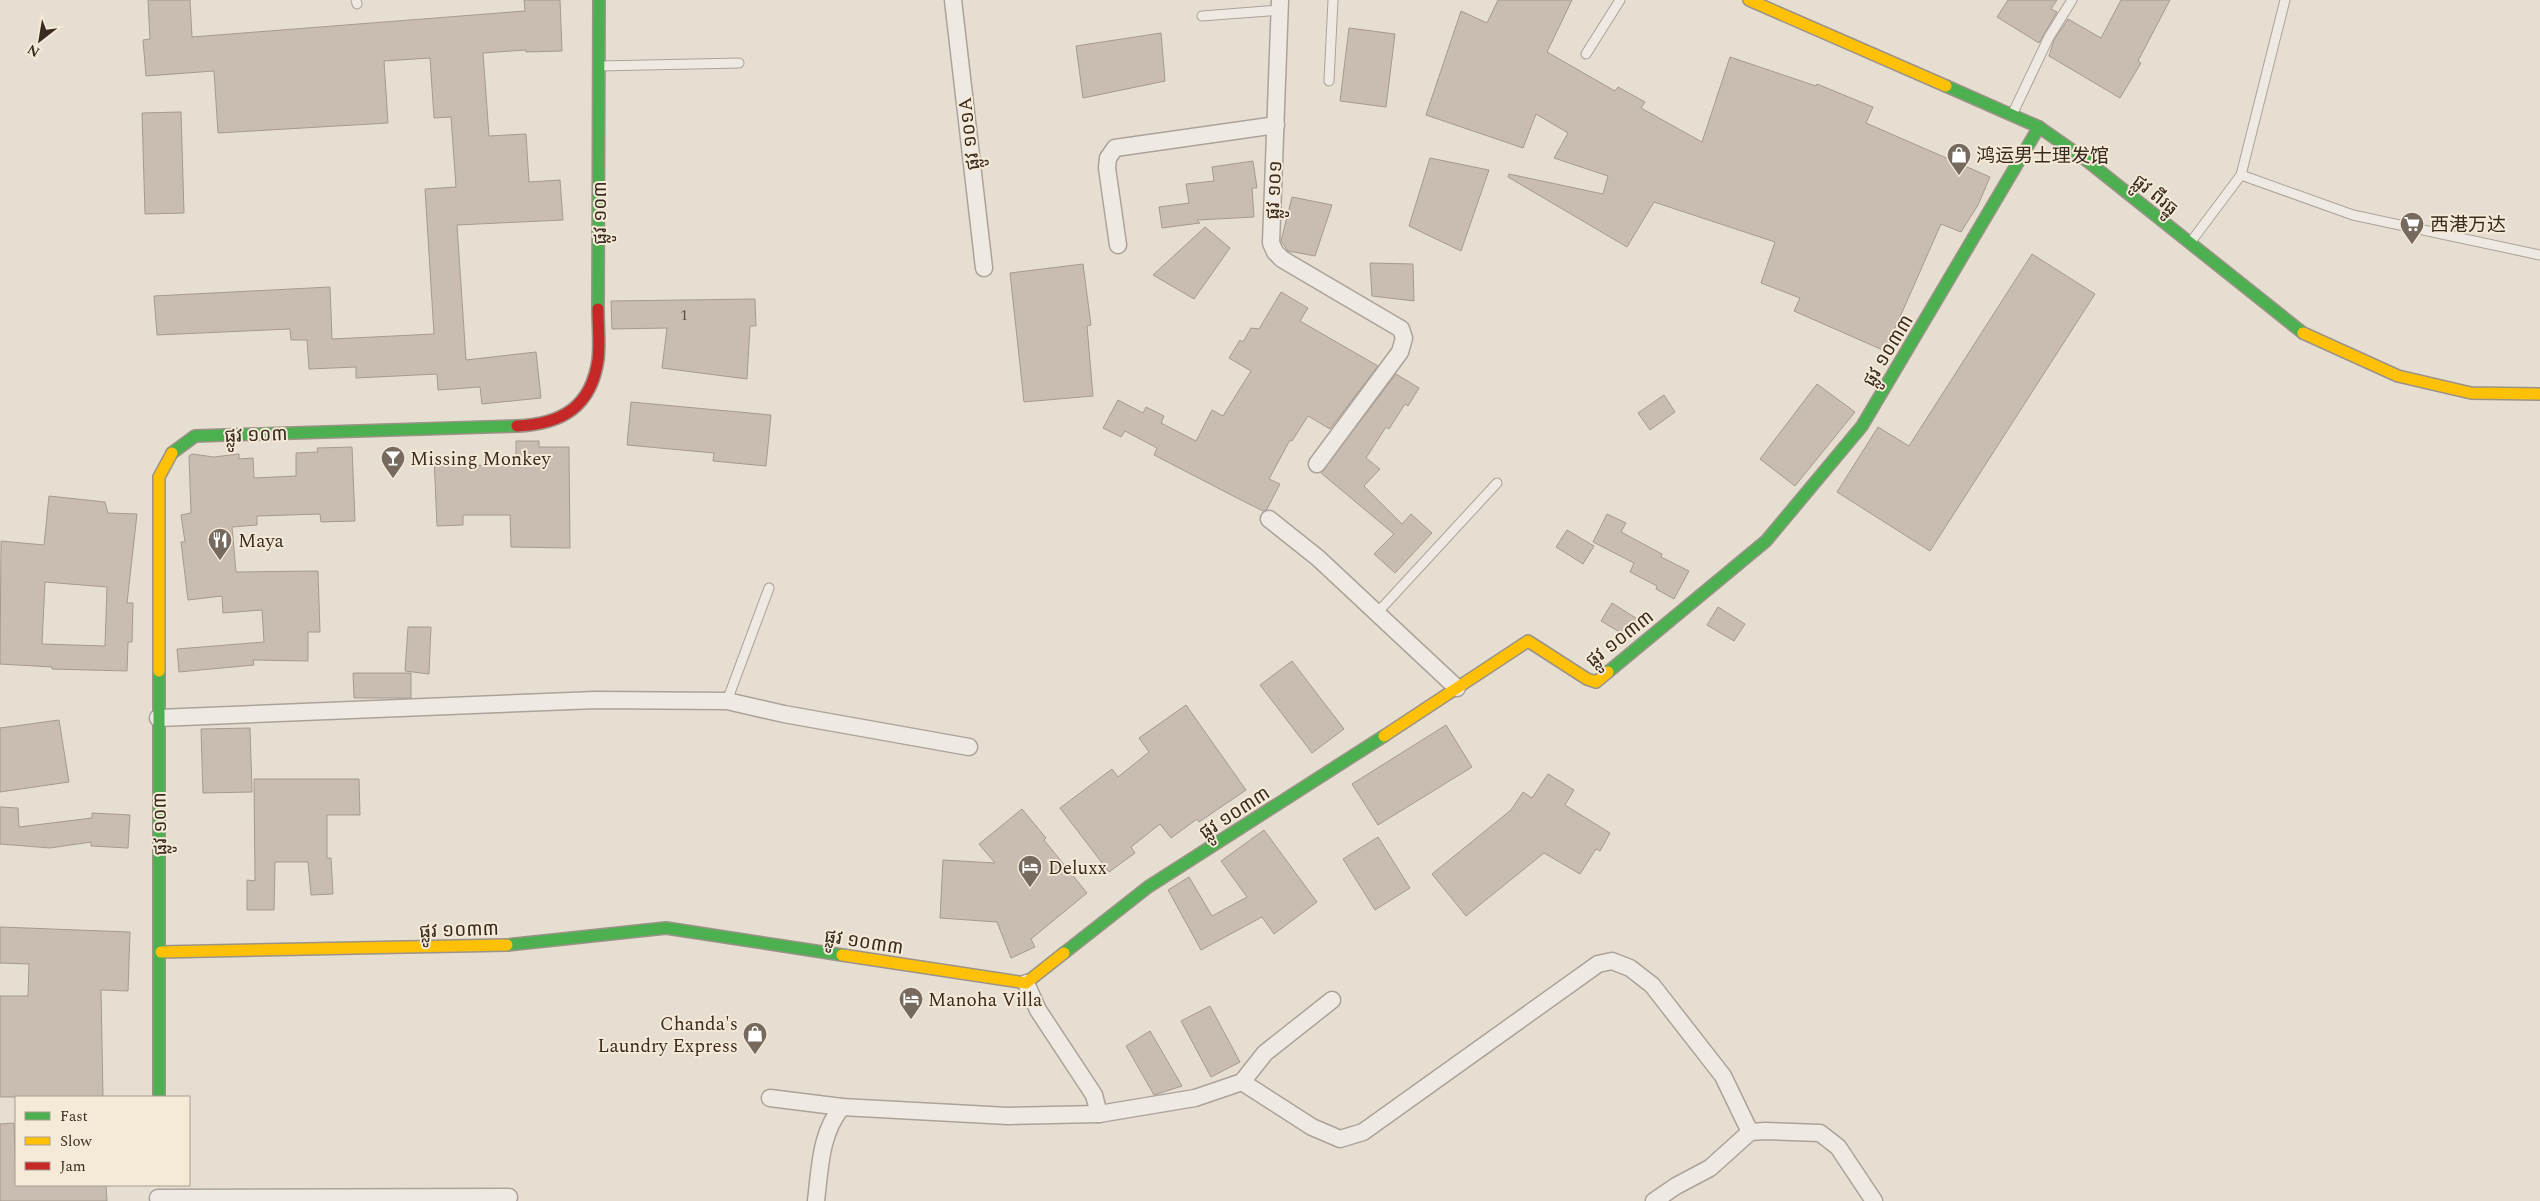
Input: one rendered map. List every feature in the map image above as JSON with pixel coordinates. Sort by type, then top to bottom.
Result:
[{"type":"street","name":"ផ្លូវ ១០៣","points":[[159,1096],[161,952],[158,718],[159,477],[173,451],[194,436],[541,425],[566,416],[585,399],[598,360],[599,0]]},
{"type":"street","name":"ផ្លូវ ១០១A","points":[[952,0],[984,268]]},
{"type":"street","name":"ផ្លូវ ពីរធ្នូ","points":[[1749,0],[2039,127],[2086,160],[2306,336],[2398,376],[2471,393],[2540,394]]},
{"type":"street","name":"ផ្លូវ ១០១","points":[[1280,5],[1271,243],[1275,252],[1282,259],[1401,329],[1404,338],[1400,352],[1317,464]]},
{"type":"street","points":[[1118,245],[1107,168],[1108,158],[1114,148],[1276,125]]},
{"type":"street","name":"ផ្លូវ ១០៣៣","points":[[161,952],[492,947],[666,928],[1026,983],[1148,887],[1227,838],[1457,688],[1519,645],[1528,641],[1539,646],[1586,680],[1596,682],[1766,541],[1862,426],[2039,127]]},
{"type":"street","points":[[1270,519],[1318,558],[1378,612],[1457,688]]},
{"type":"street","points":[[158,718],[596,700],[728,701],[784,714],[969,747]]},
{"type":"street","points":[[1242,1082],[1312,1127],[1340,1139],[1363,1132],[1598,964],[1612,961],[1630,968],[1652,985],[1723,1076],[1750,1132]]},
{"type":"street","points":[[1026,983],[1038,1010],[1094,1096],[1099,1114]]},
{"type":"street","points":[[770,1098],[842,1107],[1008,1116],[1099,1114],[1195,1098],[1242,1082],[1265,1053],[1332,1000]]},
{"type":"street","points":[[816,1201],[825,1136],[833,1117],[842,1107]]},
{"type":"street","points":[[1654,1201],[1676,1186],[1710,1168],[1750,1132],[1786,1133],[1805,1131],[1820,1133],[1838,1147],[1874,1201]]},
{"type":"street","points":[[158,1195],[509,1197]]},
{"type":"lane","points":[[1329,81],[1333,0]]},
{"type":"lane","points":[[1586,54],[1620,0]]},
{"type":"lane","points":[[2012,115],[2049,36],[2072,0]]},
{"type":"lane","points":[[2190,243],[2241,174],[2285,0]]},
{"type":"lane","points":[[1202,16],[1280,5]]},
{"type":"lane","points":[[600,66],[739,63]]},
{"type":"lane","points":[[2241,174],[2353,215],[2540,255]]},
{"type":"lane","points":[[1378,612],[1497,483]]},
{"type":"lane","points":[[728,701],[769,588]]},
{"type":"building","points":[[148,0],[190,0],[192,37],[525,11],[524,0],[560,0],[562,51],[526,52],[526,50],[483,53],[489,136],[526,134],[529,182],[560,180],[563,220],[457,225],[466,360],[536,352],[541,398],[482,404],[480,387],[438,390],[437,374],[356,378],[356,367],[309,369],[307,340],[291,340],[290,329],[157,335],[154,296],[330,287],[332,339],[434,334],[425,189],[456,187],[451,117],[434,118],[430,58],[384,61],[388,123],[218,133],[214,71],[146,76],[143,40],[150,39]]},
{"type":"building","points":[[1498,0],[1572,0],[1547,52],[1615,91],[1618,87],[1645,102],[1641,108],[1702,142],[1730,57],[1816,86],[1817,84],[1873,107],[1866,123],[1990,177],[1978,205],[1961,232],[1941,224],[1885,351],[1794,311],[1800,298],[1761,283],[1775,242],[1654,202],[1627,247],[1508,177],[1509,174],[1603,194],[1608,176],[1554,158],[1568,133],[1536,114],[1523,148],[1426,115],[1461,11],[1487,23]]},
{"type":"building","points":[[2008,0],[2057,0],[2051,9],[2057,12],[2039,43],[1997,17]]},
{"type":"building","points":[[2121,0],[2170,0],[2138,61],[2141,63],[2120,98],[2049,56],[2054,40],[2068,19],[2101,38]]},
{"type":"building","points":[[1349,28],[1395,34],[1386,107],[1340,101]]},
{"type":"building","points":[[1161,33],[1165,81],[1083,98],[1076,46]]},
{"type":"building","points":[[181,112],[184,213],[145,214],[142,113]]},
{"type":"building","points":[[1430,158],[1489,170],[1461,251],[1409,226]]},
{"type":"building","points":[[1253,161],[1257,188],[1252,188],[1254,217],[1197,220],[1200,223],[1162,228],[1159,207],[1189,203],[1186,184],[1214,181],[1212,167]]},
{"type":"building","points":[[1292,197],[1332,205],[1315,256],[1288,251],[1281,241]]},
{"type":"building","points":[[1205,227],[1230,248],[1194,299],[1153,275]]},
{"type":"building","points":[[2032,254],[2095,294],[1930,551],[1837,492],[1878,427],[1909,446]]},
{"type":"building","points":[[1370,263],[1413,264],[1414,301],[1372,296]]},
{"type":"building","points":[[1083,264],[1091,325],[1087,326],[1093,396],[1024,402],[1010,273]]},
{"type":"building","points":[[1281,292],[1308,308],[1300,321],[1378,366],[1330,429],[1308,416],[1292,441],[1290,440],[1269,479],[1280,484],[1267,509],[1263,511],[1154,455],[1157,448],[1125,431],[1121,437],[1103,428],[1118,400],[1143,413],[1146,407],[1164,416],[1161,423],[1196,441],[1212,410],[1223,416],[1251,371],[1229,358],[1240,340],[1243,342],[1251,328],[1259,329]]},
{"type":"building","points":[[755,299],[756,326],[750,326],[747,379],[662,368],[667,328],[612,329],[611,301]]},
{"type":"building","points":[[1396,374],[1419,388],[1408,406],[1405,404],[1389,429],[1386,427],[1366,458],[1380,469],[1364,486],[1402,524],[1411,514],[1432,533],[1395,573],[1374,554],[1394,534],[1321,473]]},
{"type":"building","points":[[1817,384],[1855,412],[1795,486],[1760,459]]},
{"type":"building","points":[[1664,395],[1675,412],[1650,430],[1638,413]]},
{"type":"building","points":[[631,402],[771,415],[766,466],[713,461],[714,453],[627,445]]},
{"type":"building","points":[[516,441],[539,441],[539,447],[569,447],[570,548],[511,547],[510,515],[463,515],[463,525],[437,526],[434,458],[461,457],[461,465],[516,466]]},
{"type":"building","points":[[352,447],[355,521],[321,522],[320,514],[257,516],[257,525],[232,527],[236,572],[318,571],[320,632],[308,632],[308,661],[253,660],[254,665],[179,672],[177,649],[264,642],[262,610],[223,613],[222,596],[188,600],[181,542],[185,542],[181,515],[191,513],[189,456],[192,454],[214,457],[239,454],[239,459],[253,458],[254,478],[296,476],[296,453],[318,452],[317,448]]},
{"type":"building","points":[[49,496],[105,502],[108,513],[137,514],[127,603],[133,603],[132,642],[128,642],[127,671],[52,669],[52,667],[0,664],[1,541],[44,545]],"holes":[[[45,582],[107,587],[105,646],[42,644]]]},
{"type":"building","points":[[1607,514],[1626,523],[1621,532],[1662,554],[1661,557],[1689,571],[1674,599],[1656,589],[1657,586],[1630,572],[1634,563],[1593,542]]},
{"type":"building","points":[[1567,530],[1594,546],[1583,564],[1556,547]]},
{"type":"building","points":[[1612,603],[1639,620],[1628,637],[1601,621]]},
{"type":"building","points":[[1718,607],[1745,624],[1734,641],[1707,625]]},
{"type":"building","points":[[408,627],[431,627],[429,674],[405,671]]},
{"type":"building","points":[[1292,661],[1344,729],[1312,753],[1260,685]]},
{"type":"building","points":[[353,673],[411,673],[411,698],[354,698]]},
{"type":"building","points":[[1186,705],[1246,790],[1199,822],[1197,819],[1171,838],[1160,824],[1131,847],[1135,853],[1109,872],[1060,808],[1112,769],[1118,777],[1149,752],[1139,738]]},
{"type":"building","points":[[59,720],[69,782],[0,792],[0,728]]},
{"type":"building","points":[[1446,725],[1472,767],[1378,825],[1352,784]]},
{"type":"building","points":[[250,728],[252,792],[203,793],[201,729]]},
{"type":"building","points":[[1548,774],[1574,790],[1565,805],[1610,833],[1600,851],[1596,849],[1580,874],[1544,853],[1466,916],[1432,874],[1511,810],[1523,792],[1532,798]]},
{"type":"building","points":[[254,779],[359,779],[360,815],[327,815],[327,858],[331,858],[333,894],[311,895],[308,862],[275,862],[274,910],[247,910],[247,880],[255,881]]},
{"type":"building","points":[[0,807],[18,808],[19,827],[92,818],[92,813],[130,815],[128,848],[91,846],[91,842],[50,848],[0,844]]},
{"type":"building","points":[[1022,809],[1046,838],[1044,840],[1087,893],[1031,939],[1035,947],[1011,958],[997,922],[940,918],[943,860],[995,863],[979,844]]},
{"type":"building","points":[[1264,830],[1317,902],[1274,934],[1262,917],[1201,950],[1168,890],[1189,877],[1212,916],[1247,897],[1221,861]]},
{"type":"building","points":[[1378,837],[1410,888],[1375,910],[1343,859]]},
{"type":"building","points":[[0,927],[130,932],[128,991],[101,990],[103,1096],[0,1097],[0,996],[28,996],[29,964],[0,963]]},
{"type":"building","points":[[1210,1006],[1240,1062],[1211,1077],[1181,1021]]},
{"type":"building","points":[[1150,1031],[1182,1086],[1154,1095],[1126,1046]]},
{"type":"building","points":[[14,1123],[15,1186],[106,1186],[107,1201],[0,1201],[0,1124]]},
{"type":"traffic: fast","points":[[598,309],[599,0]]},
{"type":"traffic: fast","points":[[1946,86],[2039,127],[2086,160],[2303,333]]},
{"type":"traffic: fast","points":[[1608,672],[1766,541],[1862,426],[2039,127]]},
{"type":"traffic: fast","points":[[172,453],[195,436],[517,426]]},
{"type":"traffic: fast","points":[[159,671],[159,1096]]},
{"type":"traffic: fast","points":[[1064,953],[1148,887],[1384,736]]},
{"type":"traffic: fast","points":[[507,945],[666,928],[842,955]]},
{"type":"traffic: slow","points":[[1749,0],[1946,86]]},
{"type":"traffic: slow","points":[[2303,333],[2398,376],[2471,393],[2540,394]]},
{"type":"traffic: slow","points":[[159,671],[159,477],[172,453]]},
{"type":"traffic: slow","points":[[1384,736],[1528,641],[1587,679],[1596,682],[1608,672]]},
{"type":"traffic: slow","points":[[161,952],[507,945]]},
{"type":"traffic: slow","points":[[842,955],[1026,983],[1064,953]]},
{"type":"traffic: jam","points":[[517,426],[533,425],[561,417],[572,410],[589,390],[598,360],[598,309]]},
{"type":"place","name":"鸿运男士理发馆","points":[[1959,176]]},
{"type":"place","name":"西港万达","points":[[2412,245]]},
{"type":"place","name":"Missing Monkey","points":[[393,479]]},
{"type":"place","name":"Maya","points":[[220,561]]},
{"type":"place","name":"Deluxx","points":[[1030,888]]},
{"type":"place","name":"Manoha Villa","points":[[911,1020]]},
{"type":"place","name":"Chanda's Laundry Express","points":[[755,1055]]}]
